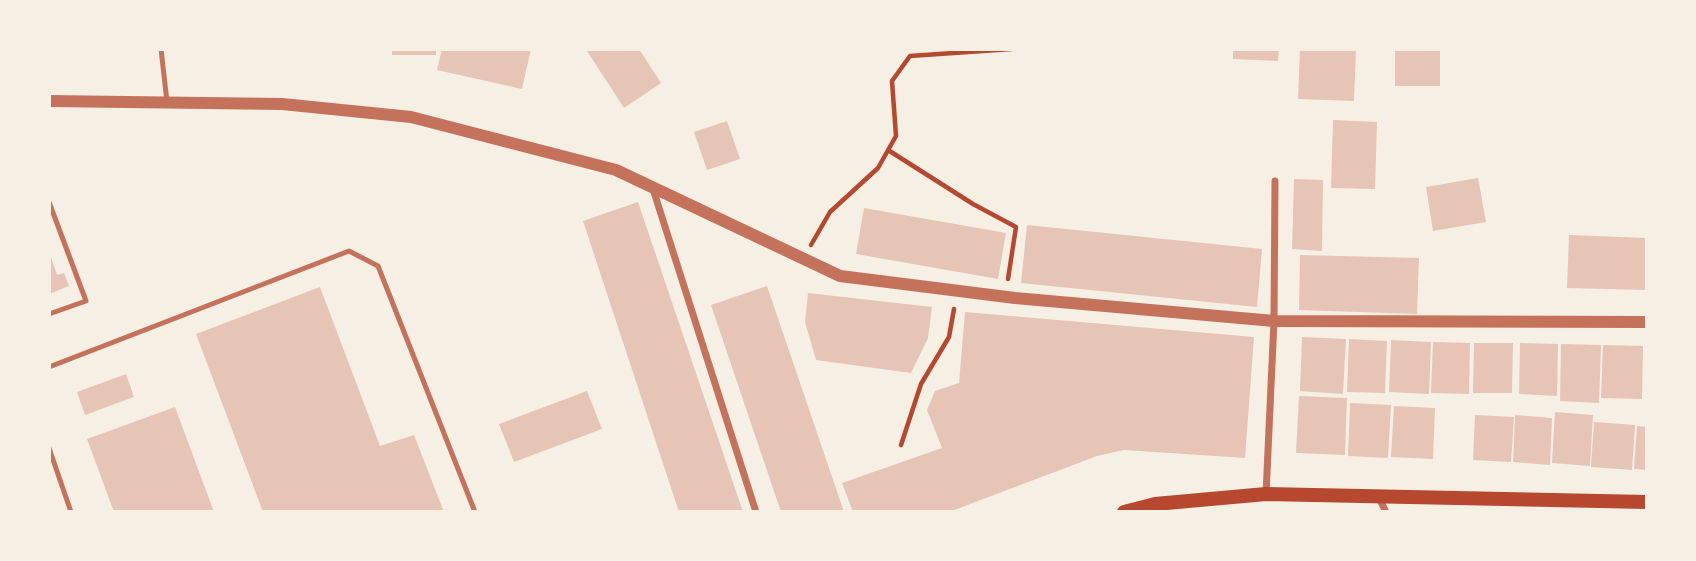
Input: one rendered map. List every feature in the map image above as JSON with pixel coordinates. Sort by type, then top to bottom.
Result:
[{"type":"main road","points":[[1124,512],[1155,504],[1266,494],[1647,502]]},
{"type":"street","points":[[49,101],[282,104],[411,117],[616,170],[840,276],[1005,297],[1274,321],[1647,322]]},
{"type":"street","points":[[1266,494],[1274,321],[1275,181]]},
{"type":"street","points":[[653,188],[756,512]]},
{"type":"street","points":[[1378,496],[1386,512]]},
{"type":"lane","points":[[161,49],[167,102]]},
{"type":"lane","points":[[49,202],[86,301],[49,314]]},
{"type":"lane","points":[[49,367],[349,251],[378,266],[475,512]]},
{"type":"lane","points":[[49,449],[71,512]]},
{"type":"path","points":[[804,258],[830,212],[877,168],[897,136],[892,81],[910,56],[1012,49]]},
{"type":"path","points":[[888,150],[973,204],[1016,227],[1005,297]]},
{"type":"path","points":[[901,445],[921,384],[949,337],[957,291]]},
{"type":"building","points":[[392,49],[436,49],[436,55],[392,55]]},
{"type":"building","points":[[442,49],[531,49],[522,89],[437,70]]},
{"type":"building","points":[[639,49],[661,83],[624,108],[587,51]]},
{"type":"building","points":[[1233,49],[1279,49],[1278,61],[1233,59]]},
{"type":"building","points":[[1300,49],[1356,49],[1354,101],[1298,99]]},
{"type":"building","points":[[1395,49],[1440,49],[1440,86],[1395,86]]},
{"type":"building","points":[[1333,120],[1377,122],[1375,189],[1331,188]]},
{"type":"building","points":[[727,121],[740,159],[707,170],[694,132]]},
{"type":"building","points":[[1478,178],[1486,222],[1433,231],[1426,187]]},
{"type":"building","points":[[1294,179],[1323,180],[1322,251],[1292,249]]},
{"type":"building","points":[[638,202],[743,512],[679,512],[583,221]]},
{"type":"building","points":[[864,208],[1006,233],[998,279],[856,254]]},
{"type":"building","points":[[1027,225],[1262,249],[1257,307],[1021,283]]},
{"type":"building","points":[[1569,235],[1647,238],[1647,290],[1567,288]]},
{"type":"building","points":[[49,251],[57,275],[64,273],[69,286],[49,294]]},
{"type":"building","points":[[1300,255],[1419,258],[1417,314],[1299,310]]},
{"type":"building","points":[[767,286],[844,512],[781,512],[711,305]]},
{"type":"building","points":[[320,287],[380,446],[414,435],[444,512],[263,512],[196,334]]},
{"type":"building","points":[[808,293],[932,307],[928,338],[911,373],[816,360],[805,322]]},
{"type":"building","points":[[965,312],[1254,337],[1245,458],[1124,450],[1097,456],[949,512],[853,512],[842,483],[942,448],[927,410],[935,391],[959,383]]},
{"type":"building","points":[[1302,337],[1346,339],[1343,394],[1300,391]]},
{"type":"building","points":[[1349,339],[1387,341],[1385,393],[1347,392]]},
{"type":"building","points":[[1391,340],[1431,342],[1429,394],[1389,392]]},
{"type":"building","points":[[1433,342],[1470,343],[1469,394],[1431,393]]},
{"type":"building","points":[[1474,343],[1513,343],[1512,393],[1473,393]]},
{"type":"building","points":[[1520,343],[1558,344],[1557,396],[1519,394]]},
{"type":"building","points":[[1561,344],[1601,345],[1599,403],[1560,401]]},
{"type":"building","points":[[1603,345],[1643,346],[1642,399],[1601,398]]},
{"type":"building","points":[[126,374],[134,397],[85,415],[77,392]]},
{"type":"building","points":[[587,391],[602,429],[514,462],[499,424]]},
{"type":"building","points":[[1299,396],[1347,398],[1345,455],[1296,453]]},
{"type":"building","points":[[1350,403],[1391,405],[1388,458],[1348,456]]},
{"type":"building","points":[[1394,406],[1435,408],[1433,459],[1391,457]]},
{"type":"building","points":[[175,407],[214,512],[114,512],[87,439]]},
{"type":"building","points":[[1555,412],[1593,415],[1590,466],[1552,463]]},
{"type":"building","points":[[1475,415],[1514,417],[1511,462],[1473,460]]},
{"type":"building","points":[[1515,415],[1552,418],[1550,465],[1513,462]]},
{"type":"building","points":[[1594,422],[1635,425],[1632,470],[1591,467]]},
{"type":"building","points":[[1637,426],[1647,427],[1647,470],[1634,469]]}]
